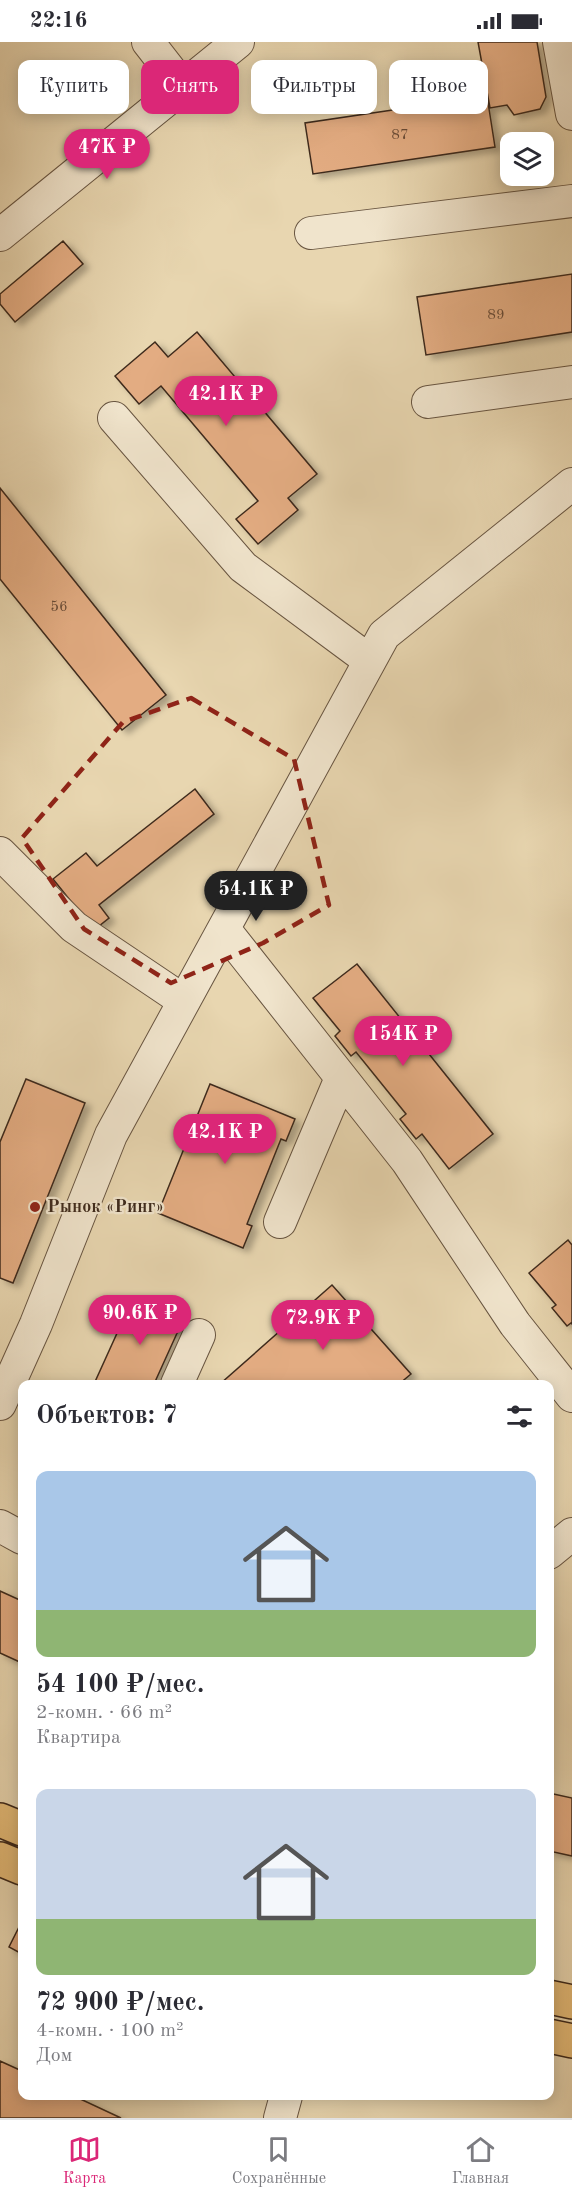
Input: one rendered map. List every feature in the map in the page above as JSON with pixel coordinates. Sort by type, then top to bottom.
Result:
[{"type":"main road","points":[[0,1820],[18,1827]]},
{"type":"main road","points":[[0,1859],[18,1866]]},
{"type":"main road","points":[[554,1998],[572,2002]]},
{"type":"main road","points":[[554,2037],[572,2041]]},
{"type":"street","points":[[148,42],[162,60]]},
{"type":"street","points":[[216,60],[238,42]]},
{"type":"street","points":[[559,42],[572,114]]},
{"type":"street","points":[[0,235],[150,114]]},
{"type":"street","points":[[311,233],[572,201]]},
{"type":"street","points":[[428,402],[572,382]]},
{"type":"street","points":[[114,418],[243,567],[370,661]]},
{"type":"street","points":[[0,1404],[36,1324],[111,1135],[384,635],[572,484]]},
{"type":"street","points":[[0,853],[74,927],[184,1001]]},
{"type":"street","points":[[224,929],[407,1161],[515,1324],[572,1396]]},
{"type":"street","points":[[280,1222],[341,1078]]},
{"type":"street","points":[[179,1380],[199,1335]]},
{"type":"street","points":[[0,1526],[18,1536]]},
{"type":"street","points":[[554,1549],[572,1534]]},
{"type":"street","points":[[280,2118],[285,2100]]},
{"type":"highlighted area","points":[[191,698],[294,759],[329,905],[263,943],[171,983],[84,929],[22,838],[123,722]]},
{"type":"building","points":[[478,42],[537,42],[546,97],[540,109],[514,115],[507,105],[490,108],[488,60],[481,60]]},
{"type":"building","points":[[488,102],[495,147],[313,174],[305,123],[389,111],[389,114],[488,114]]},
{"type":"building","points":[[63,241],[83,264],[15,322],[0,304],[0,294]]},
{"type":"building","points":[[572,274],[572,332],[426,355],[417,297]]},
{"type":"building","points":[[197,332],[317,474],[288,498],[298,510],[258,544],[236,519],[258,501],[161,386],[139,404],[115,376],[155,342],[168,357]]},
{"type":"building","points":[[0,488],[166,695],[122,730],[0,579]]},
{"type":"building","points":[[195,789],[214,814],[99,905],[109,918],[94,930],[53,879],[86,853],[97,866]]},
{"type":"building","points":[[357,964],[493,1134],[449,1169],[422,1134],[416,1139],[400,1119],[406,1114],[356,1052],[351,1056],[335,1036],[340,1031],[313,998]]},
{"type":"building","points":[[26,1079],[85,1103],[13,1283],[0,1278],[0,1142]]},
{"type":"building","points":[[210,1084],[295,1119],[286,1141],[281,1139],[247,1224],[252,1226],[243,1248],[158,1213]]},
{"type":"building","points":[[568,1240],[572,1245],[572,1324],[567,1326],[552,1308],[556,1305],[529,1273]]},
{"type":"building","points":[[332,1285],[411,1374],[404,1380],[225,1380]]},
{"type":"building","points":[[133,1298],[183,1320],[156,1380],[96,1380]]},
{"type":"building","points":[[0,1591],[18,1599],[18,1661],[0,1653]]},
{"type":"building","points":[[554,1794],[572,1798],[572,1856],[554,1852]]},
{"type":"building","points":[[18,1929],[18,1952],[9,1947]]},
{"type":"building","points":[[0,2061],[18,2069],[18,2100],[83,2100],[121,2118],[0,2118]]},
{"type":"place","name":"Рынок «Ринг»","points":[[35,1207]]}]
